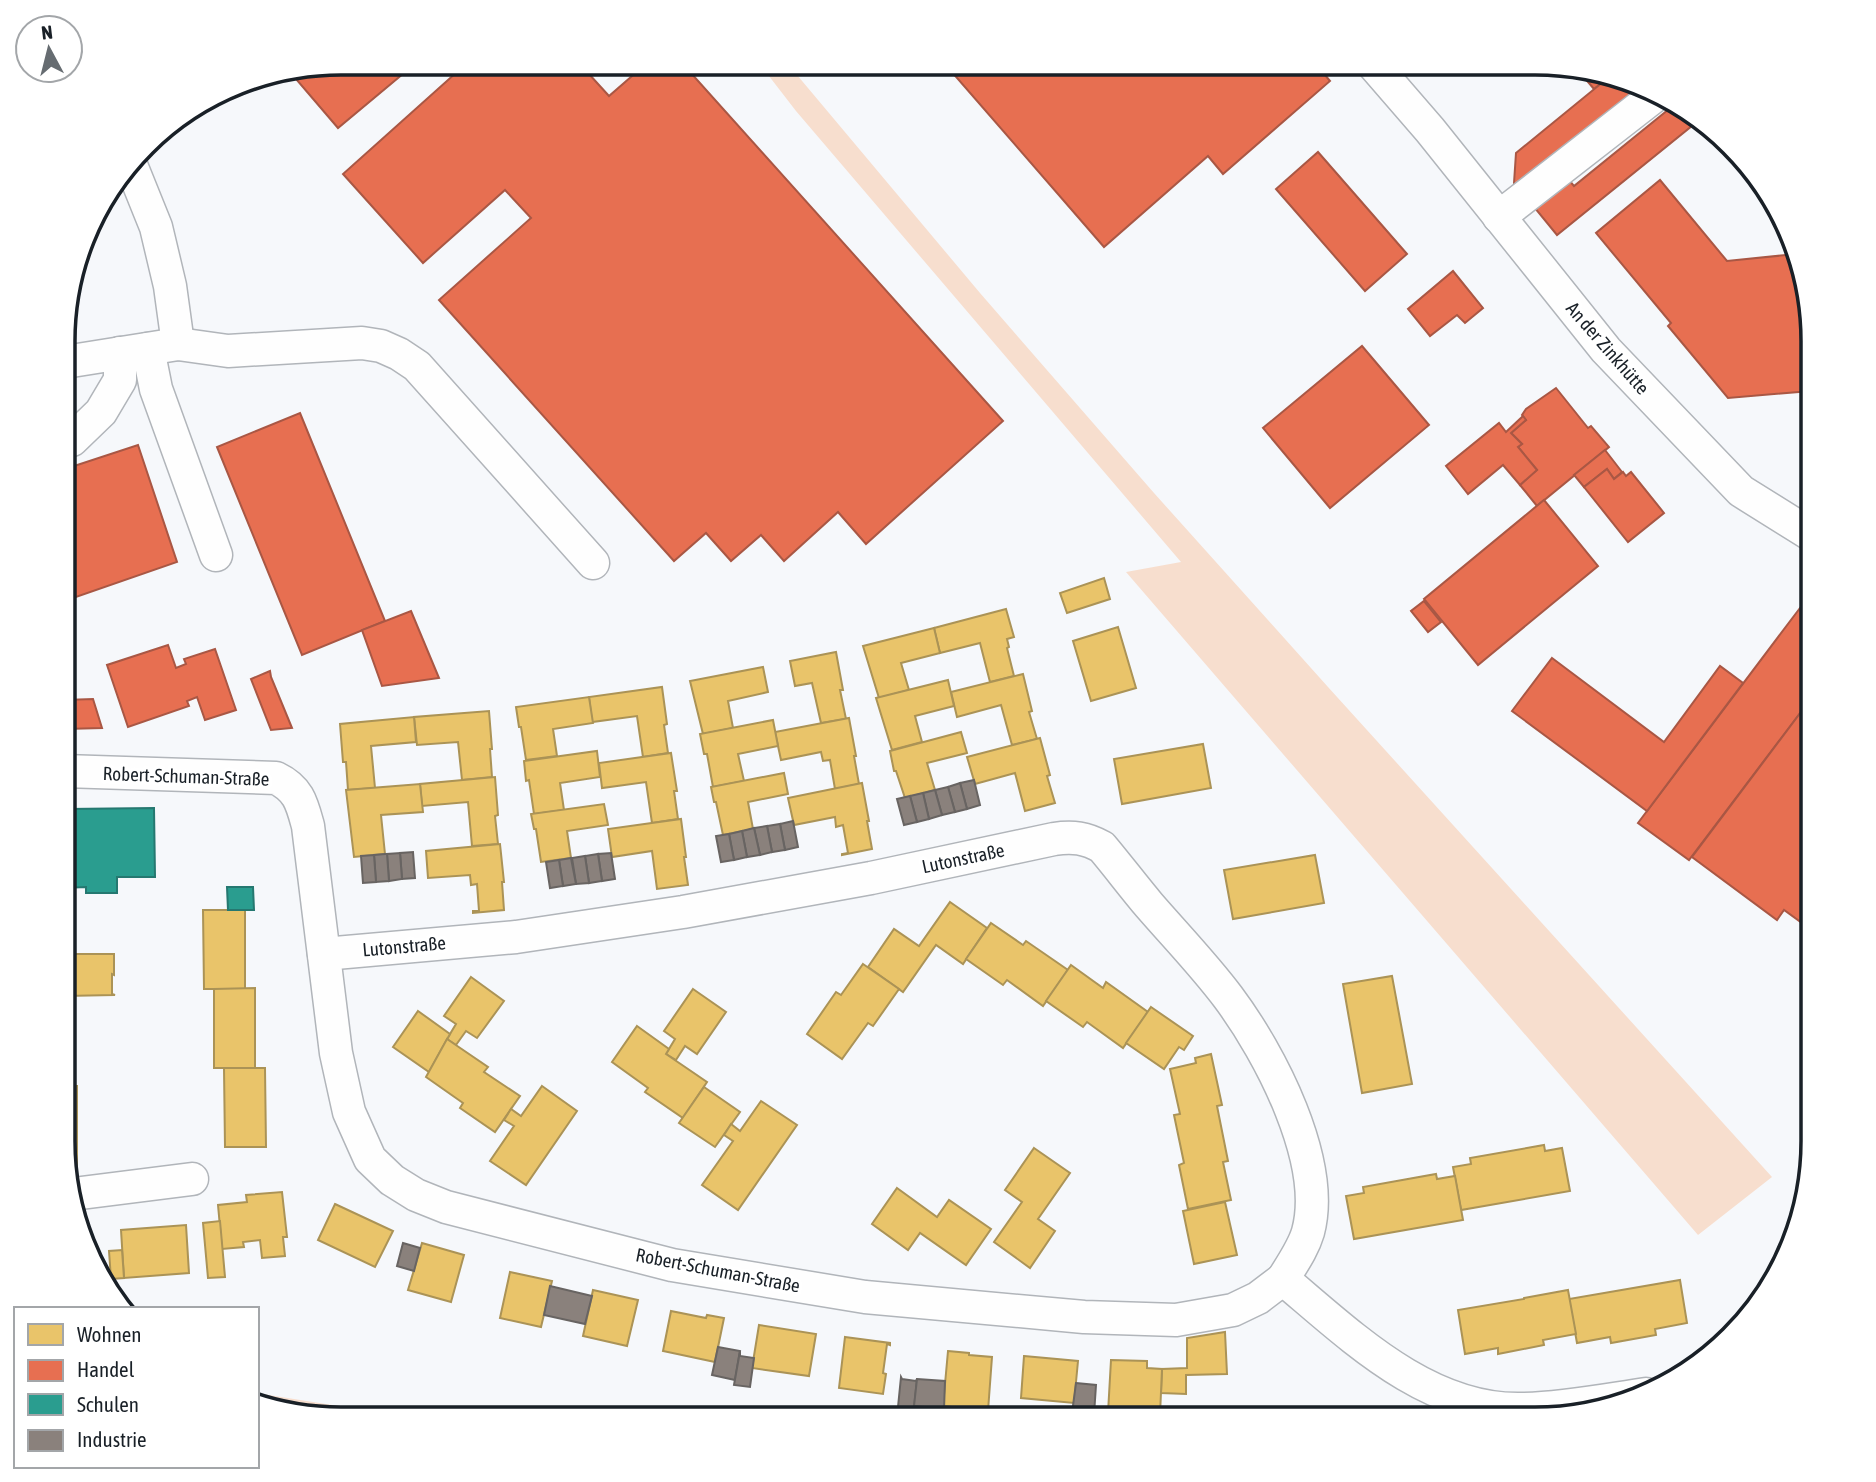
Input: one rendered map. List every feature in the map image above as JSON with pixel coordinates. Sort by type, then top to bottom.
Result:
[{"type":"street","name":"An der Zinkhütte","points":[[1382,75],[1430,130],[1606,350],[1741,491],[1801,528]]},
{"type":"street","points":[[1499,217],[1648,101]]},
{"type":"street","points":[[75,437],[101,412],[121,380],[149,349],[170,286],[156,227],[135,174]]},
{"type":"street","points":[[75,360],[149,349],[228,351],[362,343],[381,346],[417,366],[593,563]]},
{"type":"street","points":[[149,349],[156,389],[216,555]]},
{"type":"street","name":"Robert-Schuman-Straße","points":[[75,771],[276,778],[287,783],[295,792],[302,803],[308,827],[341,1076],[349,1112],[370,1159],[392,1180],[416,1195],[446,1207],[672,1265],[865,1297],[1158,1321],[1195,1318],[1233,1310],[1269,1291],[1283,1279]]},
{"type":"street","name":"Lutonstraße","points":[[324,954],[530,935],[683,912],[871,878],[1055,839],[1079,838],[1091,841],[1102,847],[1228,997],[1268,1062],[1300,1130],[1310,1181],[1310,1221],[1300,1251],[1283,1279]]},
{"type":"street","points":[[80,1193],[192,1180]]},
{"type":"street","points":[[1283,1279],[1360,1342],[1416,1382],[1438,1392],[1488,1407]]},
{"type":"shaded area","points":[[768,75],[797,75],[980,293],[1154,493],[1772,1177],[1698,1235],[1126,572],[1181,562],[796,111]]},
{"type":"shaded area","points":[[259,1394],[345,1407],[290,1402]]},
{"type":"building: Wohnen","points":[[1104,578],[1110,599],[1067,613],[1060,593]]},
{"type":"building: Wohnen","points":[[1006,609],[1014,637],[1007,639],[1007,648],[1014,676],[990,682],[980,643],[940,653],[934,628]]},
{"type":"building: Wohnen","points":[[1118,627],[1136,688],[1091,701],[1073,641]]},
{"type":"building: Wohnen","points":[[934,628],[940,653],[901,663],[909,690],[879,698],[863,646]]},
{"type":"building: Wohnen","points":[[836,652],[846,719],[821,723],[812,683],[795,686],[790,661]]},
{"type":"building: Wohnen","points":[[763,667],[768,692],[728,701],[733,728],[703,734],[690,681]]},
{"type":"building: Wohnen","points":[[1023,674],[1032,711],[1029,712],[1037,739],[1012,745],[1001,705],[957,717],[951,692]]},
{"type":"building: Wohnen","points":[[948,680],[954,706],[915,716],[922,742],[892,750],[876,698]]},
{"type":"building: Wohnen","points":[[662,687],[668,753],[643,757],[637,716],[592,722],[589,697]]},
{"type":"building: Wohnen","points":[[589,697],[593,723],[553,729],[557,756],[526,760],[516,707]]},
{"type":"building: Wohnen","points":[[489,711],[492,777],[462,780],[458,742],[417,745],[414,717]]},
{"type":"building: Wohnen","points":[[414,717],[416,742],[371,746],[375,788],[348,790],[340,724]]},
{"type":"building: Wohnen","points":[[849,718],[859,784],[835,789],[830,760],[823,761],[821,752],[781,760],[775,732]]},
{"type":"building: Wohnen","points":[[773,720],[778,746],[738,754],[744,781],[713,787],[700,734]]},
{"type":"building: Wohnen","points":[[961,732],[967,753],[927,763],[935,790],[905,798],[894,771],[890,751]]},
{"type":"building: Wohnen","points":[[1040,738],[1055,803],[1025,811],[1015,773],[975,784],[967,757]]},
{"type":"building: Wohnen","points":[[1203,744],[1211,788],[1122,804],[1114,759]]},
{"type":"building: Wohnen","points":[[597,751],[600,777],[560,783],[564,810],[534,814],[524,761]]},
{"type":"building: Wohnen","points":[[671,753],[678,819],[652,823],[646,782],[602,788],[599,763]]},
{"type":"building: Wohnen","points":[[784,773],[788,794],[748,802],[753,829],[723,835],[711,787]]},
{"type":"building: Wohnen","points":[[495,777],[498,844],[472,846],[468,802],[422,806],[420,784]]},
{"type":"building: Wohnen","points":[[862,783],[872,849],[842,855],[848,853],[843,825],[836,827],[835,817],[794,825],[788,798]]},
{"type":"building: Wohnen","points":[[420,784],[423,812],[381,815],[385,854],[354,857],[346,790]]},
{"type":"building: Wohnen","points":[[604,804],[608,825],[567,831],[571,858],[541,862],[531,814]]},
{"type":"building: Wohnen","points":[[681,819],[688,885],[657,889],[652,851],[612,857],[608,829]]},
{"type":"building: Wohnen","points":[[500,844],[504,910],[473,913],[479,911],[477,884],[471,885],[470,875],[428,878],[426,851]]},
{"type":"building: Wohnen","points":[[1315,855],[1324,903],[1233,919],[1224,870]]},
{"type":"building: Wohnen","points":[[950,902],[987,928],[963,964],[936,945],[903,992],[868,967],[894,929],[919,946]]},
{"type":"building: Wohnen","points":[[203,910],[245,910],[245,989],[204,989]]},
{"type":"building: Wohnen","points":[[991,923],[1023,945],[1026,941],[1068,970],[1043,1006],[1007,980],[1003,985],[966,959]]},
{"type":"building: Wohnen","points":[[75,954],[114,954],[112,994],[115,995],[75,996]]},
{"type":"building: Wohnen","points":[[863,964],[899,989],[873,1026],[868,1023],[842,1059],[807,1034],[836,992],[841,995]]},
{"type":"building: Wohnen","points":[[1071,965],[1103,988],[1106,982],[1148,1012],[1123,1048],[1087,1022],[1083,1027],[1046,1001]]},
{"type":"building: Wohnen","points":[[1392,976],[1412,1084],[1362,1093],[1343,984]]},
{"type":"building: Wohnen","points":[[471,977],[504,1001],[477,1038],[466,1031],[456,1045],[447,1039],[456,1024],[444,1016]]},
{"type":"building: Wohnen","points":[[255,988],[255,1068],[214,1068],[214,989]]},
{"type":"building: Wohnen","points":[[693,989],[726,1012],[697,1054],[685,1046],[676,1060],[666,1054],[675,1039],[664,1031]]},
{"type":"building: Wohnen","points":[[1151,1007],[1193,1036],[1184,1050],[1179,1047],[1164,1069],[1126,1043]]},
{"type":"building: Wohnen","points":[[418,1011],[450,1034],[429,1072],[393,1047]]},
{"type":"building: Wohnen","points":[[637,1026],[669,1049],[666,1054],[707,1082],[683,1118],[645,1092],[648,1088],[612,1062]]},
{"type":"building: Wohnen","points":[[447,1039],[488,1067],[484,1072],[520,1096],[495,1132],[460,1108],[463,1103],[426,1077]]},
{"type":"building: Wohnen","points":[[1211,1054],[1222,1105],[1217,1106],[1228,1161],[1223,1162],[1231,1200],[1188,1209],[1179,1165],[1184,1163],[1174,1115],[1180,1114],[1170,1069],[1196,1063],[1195,1058]]},
{"type":"building: Wohnen","points":[[224,1068],[265,1068],[266,1147],[225,1147]]},
{"type":"building: Wohnen","points":[[75,1086],[77,1086],[77,1166],[75,1140]]},
{"type":"building: Wohnen","points":[[542,1086],[577,1111],[526,1185],[490,1161],[514,1126],[504,1120],[511,1109],[521,1116]]},
{"type":"building: Wohnen","points":[[704,1087],[740,1112],[715,1147],[679,1123]]},
{"type":"building: Wohnen","points":[[761,1101],[797,1125],[738,1210],[702,1185],[733,1141],[724,1135],[731,1124],[740,1131]]},
{"type":"building: Wohnen","points":[[1544,1145],[1545,1151],[1562,1148],[1570,1191],[1461,1210],[1453,1167],[1471,1164],[1470,1158]]},
{"type":"building: Wohnen","points":[[1034,1148],[1070,1173],[1038,1219],[1055,1231],[1030,1268],[994,1242],[1022,1202],[1005,1190]]},
{"type":"building: Wohnen","points":[[1436,1174],[1437,1179],[1455,1176],[1463,1220],[1354,1239],[1346,1196],[1364,1193],[1363,1187]]},
{"type":"building: Wohnen","points":[[897,1188],[937,1217],[949,1200],[991,1229],[966,1265],[920,1233],[908,1250],[872,1224]]},
{"type":"building: Wohnen","points":[[282,1192],[287,1237],[283,1237],[285,1256],[262,1258],[260,1240],[243,1242],[244,1247],[222,1249],[218,1205],[247,1202],[246,1195]]},
{"type":"building: Wohnen","points":[[1225,1202],[1237,1255],[1194,1264],[1183,1211]]},
{"type":"building: Wohnen","points":[[335,1204],[393,1231],[375,1267],[318,1240]]},
{"type":"building: Wohnen","points":[[220,1221],[225,1277],[208,1278],[203,1223]]},
{"type":"building: Wohnen","points":[[186,1225],[189,1273],[124,1278],[121,1230]]},
{"type":"building: Wohnen","points":[[422,1243],[464,1255],[451,1302],[408,1290]]},
{"type":"building: Wohnen","points":[[122,1250],[124,1278],[114,1279],[111,1274],[109,1251]]},
{"type":"building: Wohnen","points":[[510,1272],[552,1281],[541,1327],[500,1318]]},
{"type":"building: Wohnen","points":[[1680,1280],[1687,1323],[1655,1329],[1656,1335],[1611,1343],[1610,1337],[1577,1343],[1569,1299]]},
{"type":"building: Wohnen","points":[[593,1290],[638,1300],[627,1346],[583,1336]]},
{"type":"building: Wohnen","points":[[1568,1290],[1576,1334],[1543,1340],[1544,1345],[1498,1354],[1498,1348],[1465,1354],[1458,1310]]},
{"type":"building: Wohnen","points":[[671,1311],[706,1318],[707,1315],[724,1318],[715,1362],[663,1351]]},
{"type":"building: Wohnen","points":[[759,1325],[816,1334],[809,1376],[752,1368]]},
{"type":"building: Wohnen","points":[[1225,1332],[1227,1374],[1186,1375],[1186,1394],[1161,1393],[1162,1369],[1187,1368],[1187,1338]]},
{"type":"building: Wohnen","points":[[845,1337],[890,1343],[887,1344],[883,1373],[886,1374],[883,1394],[839,1388]]},
{"type":"building: Wohnen","points":[[948,1351],[992,1357],[988,1407],[943,1406]]},
{"type":"building: Wohnen","points":[[1024,1356],[1078,1361],[1074,1403],[1021,1398]]},
{"type":"building: Wohnen","points":[[1111,1360],[1147,1361],[1147,1368],[1162,1369],[1160,1407],[1108,1407]]},
{"type":"building: Handel","points":[[342,75],[402,75],[338,128],[296,79]]},
{"type":"building: Handel","points":[[454,75],[590,75],[609,96],[633,75],[693,75],[1003,421],[866,544],[838,512],[784,561],[761,535],[731,561],[706,533],[674,561],[439,300],[531,218],[505,190],[423,263],[343,174]]},
{"type":"building: Handel","points":[[954,75],[1325,75],[1330,81],[1223,174],[1208,156],[1104,247]]},
{"type":"building: Handel","points":[[1586,80],[1601,84],[1594,89]]},
{"type":"building: Handel","points":[[1601,84],[1631,94],[1518,187],[1514,183],[1516,153]]},
{"type":"building: Handel","points":[[1667,111],[1691,126],[1557,235],[1534,207],[1568,179],[1574,186]]},
{"type":"building: Handel","points":[[1318,152],[1407,254],[1365,291],[1276,189]]},
{"type":"building: Handel","points":[[1660,180],[1727,261],[1787,255],[1796,290],[1800,324],[1801,392],[1728,398],[1668,326],[1671,323],[1596,233]]},
{"type":"building: Handel","points":[[1453,271],[1483,308],[1465,323],[1457,315],[1430,336],[1408,309]]},
{"type":"building: Handel","points":[[1362,346],[1429,425],[1330,508],[1263,428]]},
{"type":"building: Handel","points":[[1556,388],[1588,428],[1591,426],[1609,447],[1537,506],[1520,485],[1537,470],[1518,447],[1522,444],[1511,433],[1526,420],[1522,415],[1526,409]]},
{"type":"building: Handel","points":[[300,413],[385,621],[302,655],[217,447]]},
{"type":"building: Handel","points":[[1523,416],[1526,420],[1511,433],[1522,444],[1518,447],[1537,470],[1520,485],[1503,465],[1468,494],[1446,466],[1499,423],[1506,432]]},
{"type":"building: Handel","points":[[138,445],[177,562],[75,597],[75,466]]},
{"type":"building: Handel","points":[[1605,450],[1622,472],[1614,479],[1607,469],[1584,487],[1574,475]]},
{"type":"building: Handel","points":[[1607,469],[1614,479],[1623,472],[1626,476],[1631,472],[1664,513],[1628,542],[1584,487]]},
{"type":"building: Handel","points":[[1544,500],[1598,566],[1478,665],[1424,599]]},
{"type":"building: Handel","points":[[1424,601],[1441,622],[1428,632],[1411,611]]},
{"type":"building: Handel","points":[[1801,607],[1801,712],[1689,860],[1638,823]]},
{"type":"building: Handel","points":[[411,611],[439,678],[382,686],[362,630]]},
{"type":"building: Handel","points":[[168,645],[176,668],[186,664],[184,659],[215,649],[236,710],[205,720],[197,697],[187,701],[189,706],[128,727],[107,665]]},
{"type":"building: Handel","points":[[1552,658],[1664,742],[1720,666],[1743,683],[1647,811],[1512,711]]},
{"type":"building: Handel","points":[[270,671],[292,728],[271,730],[251,679]]},
{"type":"building: Handel","points":[[93,699],[102,728],[75,729],[75,700]]},
{"type":"building: Handel","points":[[1801,712],[1801,922],[1784,910],[1777,920],[1692,857]]},
{"type":"building: Schulen","points":[[154,808],[155,877],[117,877],[117,893],[86,893],[86,887],[75,888],[75,809]]},
{"type":"building: Schulen","points":[[227,887],[253,887],[254,910],[228,910]]},
{"type":"building: Industrie","points":[[974,780],[980,805],[967,809],[960,783]]},
{"type":"building: Industrie","points":[[960,783],[967,809],[955,812],[948,787]]},
{"type":"building: Industrie","points":[[948,787],[955,812],[942,815],[935,790]]},
{"type":"building: Industrie","points":[[935,790],[942,815],[929,819],[923,793]]},
{"type":"building: Industrie","points":[[923,793],[929,819],[917,822],[910,796]]},
{"type":"building: Industrie","points":[[910,796],[917,822],[904,825],[897,799]]},
{"type":"building: Industrie","points":[[793,821],[798,847],[785,850],[780,824]]},
{"type":"building: Industrie","points":[[780,824],[785,850],[772,852],[767,826]]},
{"type":"building: Industrie","points":[[767,826],[772,852],[760,855],[754,828]]},
{"type":"building: Industrie","points":[[754,828],[760,855],[747,857],[742,831]]},
{"type":"building: Industrie","points":[[742,831],[747,857],[734,860],[729,834]]},
{"type":"building: Industrie","points":[[729,834],[734,860],[721,862],[716,836]]},
{"type":"building: Industrie","points":[[413,852],[415,878],[402,879],[400,853]]},
{"type":"building: Industrie","points":[[400,853],[402,879],[389,881],[387,854]]},
{"type":"building: Industrie","points":[[611,853],[615,879],[602,881],[598,854]]},
{"type":"building: Industrie","points":[[387,854],[389,881],[376,882],[374,855]]},
{"type":"building: Industrie","points":[[598,854],[602,881],[589,883],[585,856]]},
{"type":"building: Industrie","points":[[374,855],[376,882],[363,883],[361,856]]},
{"type":"building: Industrie","points":[[585,856],[589,883],[576,884],[572,858]]},
{"type":"building: Industrie","points":[[571,858],[576,884],[563,886],[559,860]]},
{"type":"building: Industrie","points":[[559,860],[563,886],[550,888],[546,862]]},
{"type":"building: Industrie","points":[[403,1243],[420,1248],[414,1271],[397,1266]]},
{"type":"building: Industrie","points":[[550,1286],[592,1296],[585,1324],[544,1315]]},
{"type":"building: Industrie","points":[[718,1347],[740,1351],[735,1380],[712,1375]]},
{"type":"building: Industrie","points":[[740,1351],[740,1356],[754,1358],[750,1387],[734,1385]]},
{"type":"building: Industrie","points":[[901,1377],[916,1381],[917,1379],[914,1407],[898,1407]]},
{"type":"building: Industrie","points":[[917,1379],[945,1381],[944,1407],[914,1406]]},
{"type":"building: Industrie","points":[[1076,1383],[1096,1385],[1095,1407],[1073,1407]]}]
